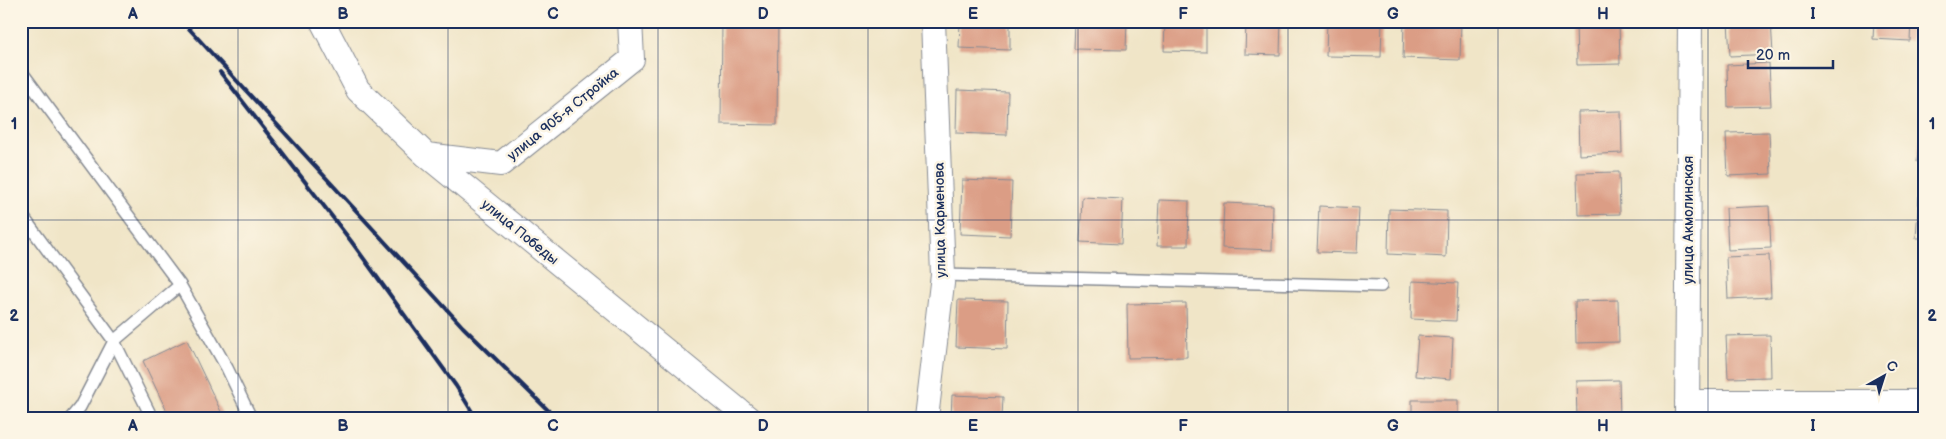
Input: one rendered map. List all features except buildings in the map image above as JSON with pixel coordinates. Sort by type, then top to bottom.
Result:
[{"type":"street","name":"улица Победы","points":[[322,21],[358,90],[426,155],[748,418]]},
{"type":"street","name":"улица 905-я Стройка","points":[[426,155],[502,164],[632,59],[630,21]]},
{"type":"street","name":"улица Карменова","points":[[926,418],[943,275],[933,21]]},
{"type":"street","name":"улица Акмолинская","points":[[1687,410],[1690,21]]},
{"type":"street","points":[[1687,410],[1925,402]]},
{"type":"lane","points":[[21,71],[180,285],[227,368],[251,418]]},
{"type":"lane","points":[[21,214],[114,341],[152,418]]},
{"type":"lane","points":[[943,275],[1381,286]]},
{"type":"lane","points":[[71,418],[80,407],[114,341],[180,285]]},
{"type":"railway","points":[[182,21],[463,327],[556,418]]},
{"type":"railway","points":[[220,72],[351,241],[456,386],[476,418]]}]
